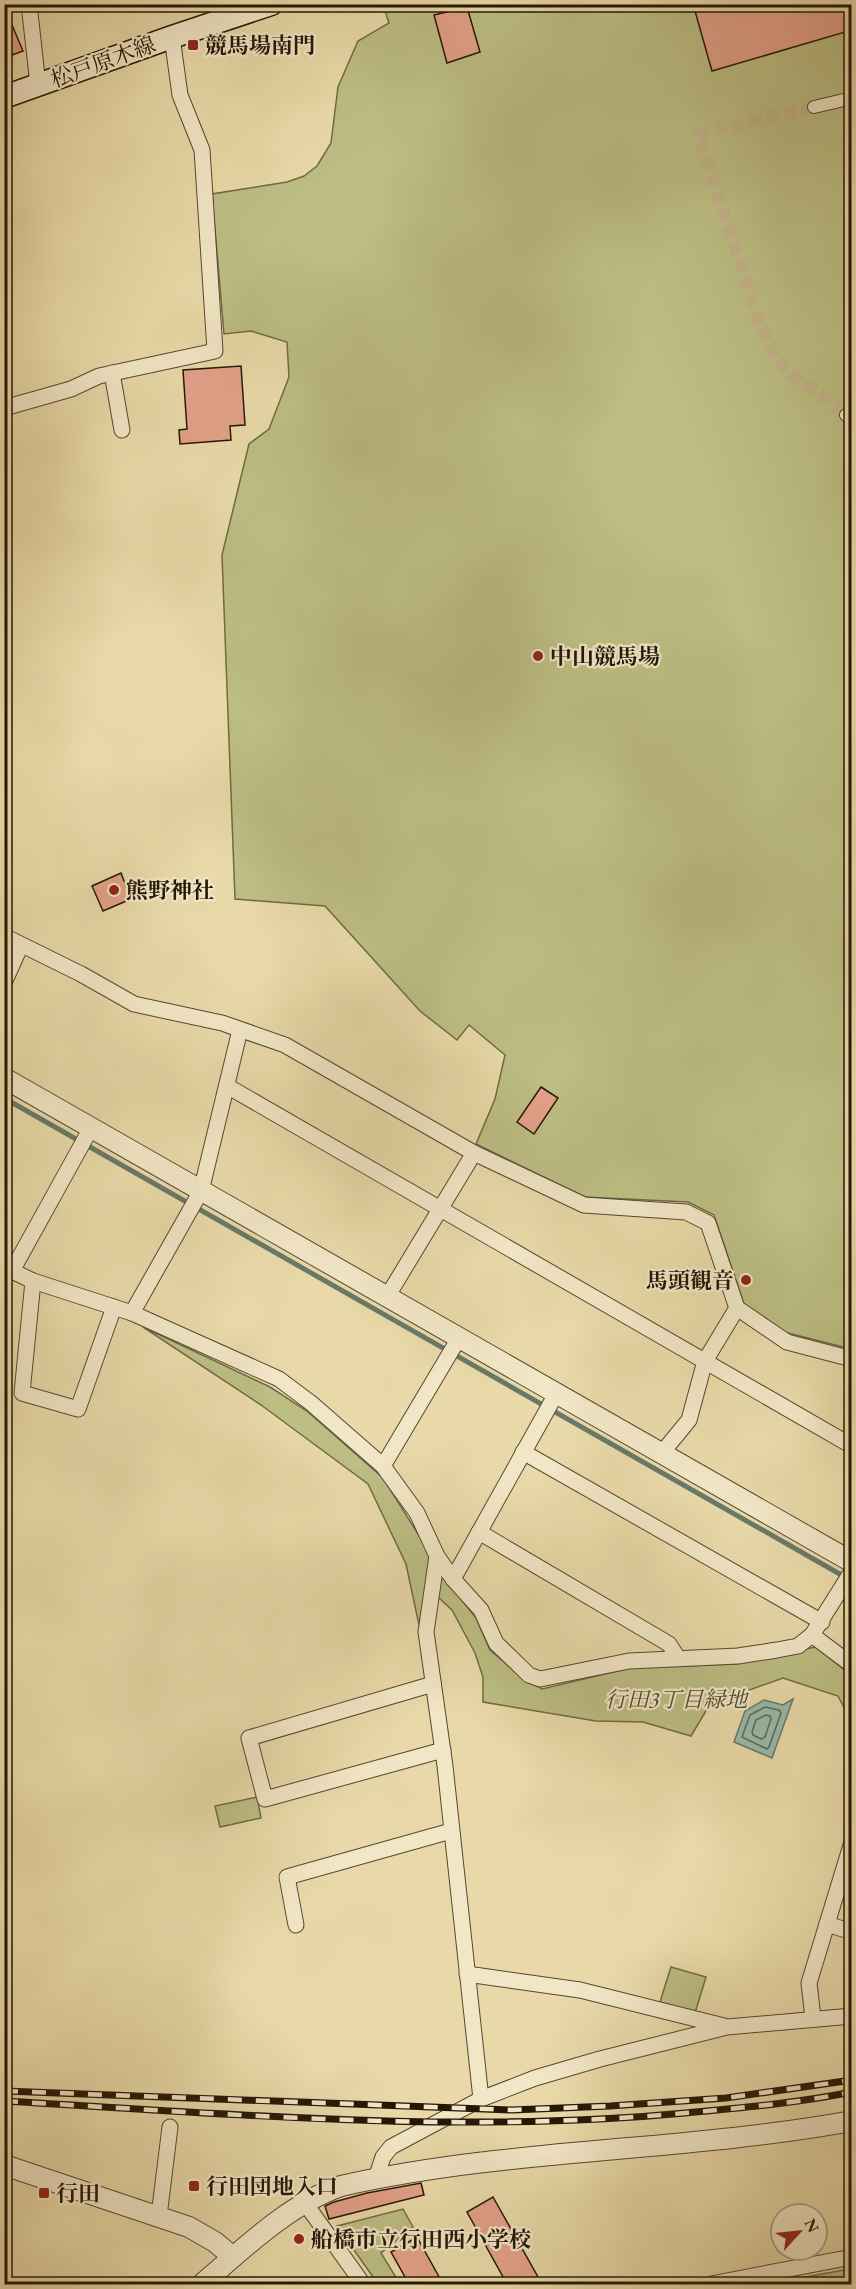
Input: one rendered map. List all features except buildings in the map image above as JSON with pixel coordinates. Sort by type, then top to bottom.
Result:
[{"type":"main road","name":"松戸原木線","points":[[4,97],[271,4]]},
{"type":"street","points":[[29,4],[39,85]]},
{"type":"street","points":[[4,408],[71,389],[99,376],[215,351],[202,150],[180,95],[172,37]]},
{"type":"street","points":[[814,107],[852,98]]},
{"type":"street","points":[[112,373],[122,430]]},
{"type":"street","points":[[4,936],[81,974],[134,1004],[222,1023],[285,1045],[474,1153],[584,1205],[686,1212],[708,1223],[737,1308],[787,1342],[852,1359]]},
{"type":"street","points":[[4,983],[21,945]]},
{"type":"street","points":[[132,1313],[201,1191],[240,1030]]},
{"type":"street","points":[[4,1078],[852,1562]]},
{"type":"street","points":[[227,1086],[852,1446]]},
{"type":"street","points":[[91,1128],[8,1271],[132,1313],[279,1379],[311,1403],[383,1466],[417,1513],[437,1556],[453,1579],[482,1610],[496,1643],[529,1675],[540,1679],[629,1661],[738,1656],[798,1646],[812,1635],[822,1622],[852,1571]]},
{"type":"street","points":[[387,1297],[474,1153]]},
{"type":"street","points":[[33,1281],[22,1393],[78,1409],[114,1307]]},
{"type":"street","points":[[661,1454],[689,1420],[705,1361],[737,1308]]},
{"type":"street","points":[[383,1466],[459,1338]]},
{"type":"street","points":[[453,1579],[556,1394]]},
{"type":"street","points":[[523,1452],[822,1622]]},
{"type":"street","points":[[479,1532],[669,1644],[678,1658]]},
{"type":"street","points":[[437,1556],[426,1632],[443,1750],[481,2099]]},
{"type":"street","points":[[812,1635],[852,1665]]},
{"type":"street","points":[[433,1684],[249,1738],[265,1799],[443,1750]]},
{"type":"street","points":[[296,1926],[287,1876],[451,1831]]},
{"type":"street","points":[[813,2018],[809,1983],[852,1842]]},
{"type":"street","points":[[827,1924],[852,1932]]},
{"type":"street","points":[[467,1974],[580,1990],[727,2027]]},
{"type":"street","points":[[376,2178],[383,2157],[391,2147],[481,2099],[534,2078],[727,2027],[852,2016]]},
{"type":"street","points":[[202,2284],[233,2257],[322,2192],[376,2178],[527,2156],[757,2137],[852,2121]]},
{"type":"street","points":[[159,2216],[170,2127]]},
{"type":"street","points":[[4,2165],[189,2227],[215,2242],[233,2257]]},
{"type":"street","points":[[305,2203],[363,2284]]},
{"type":"street","points":[[711,2284],[852,2257]]},
{"type":"green space","name":"中山競馬場","points":[[383,5],[851,5],[851,1349],[784,1332],[744,1304],[714,1215],[688,1202],[585,1197],[476,1144],[495,1099],[505,1055],[469,1025],[457,1040],[420,1011],[325,906],[235,899],[222,555],[249,444],[269,429],[289,377],[287,342],[251,331],[224,334],[212,194],[287,182],[304,176],[317,166],[331,143],[338,87],[358,41],[389,23]]},
{"type":"green space","name":"行田3丁目緑地","points":[[143,1327],[270,1387],[307,1411],[383,1478],[448,1582],[476,1618],[490,1650],[524,1679],[542,1689],[630,1668],[736,1664],[815,1647],[851,1675],[851,1721],[838,1696],[783,1678],[710,1704],[691,1736],[643,1722],[596,1721],[483,1702],[483,1677],[475,1653],[452,1610],[426,1586],[419,1625],[406,1564],[368,1484],[261,1405]]},
{"type":"green space","points":[[257,1797],[261,1818],[220,1827],[215,1806]]},
{"type":"green space","points":[[671,1967],[706,1977],[695,2013],[660,2002]]},
{"type":"green space","points":[[403,2209],[413,2227],[381,2253],[400,2284],[378,2284],[337,2226]]},
{"type":"green space","points":[[851,2270],[851,2284],[767,2284]]},
{"type":"water","points":[[793,1699],[772,1758],[734,1742],[745,1711],[764,1700],[783,1705]]},
{"type":"waterway","points":[[4,1098],[845,1577]]},
{"type":"tunnel","points":[[814,107],[698,134],[760,325],[773,354],[794,377],[821,394],[846,415]]},
{"type":"railway","points":[[4,2091],[512,2110],[726,2098],[852,2080]]},
{"type":"railway","points":[[4,2101],[344,2120],[515,2122],[685,2113],[789,2102],[852,2092]]},
{"type":"place","name":"競馬場南門","points":[[193,45]]},
{"type":"place","name":"中山競馬場","points":[[538,656]]},
{"type":"place","name":"熊野神社","points":[[114,890]]},
{"type":"place","name":"馬頭観音","points":[[746,1280]]},
{"type":"place","name":"行田団地入口","points":[[194,2186]]},
{"type":"place","name":"行田","points":[[44,2193]]},
{"type":"place","name":"船橋市立行田西小学校","points":[[299,2239]]}]
